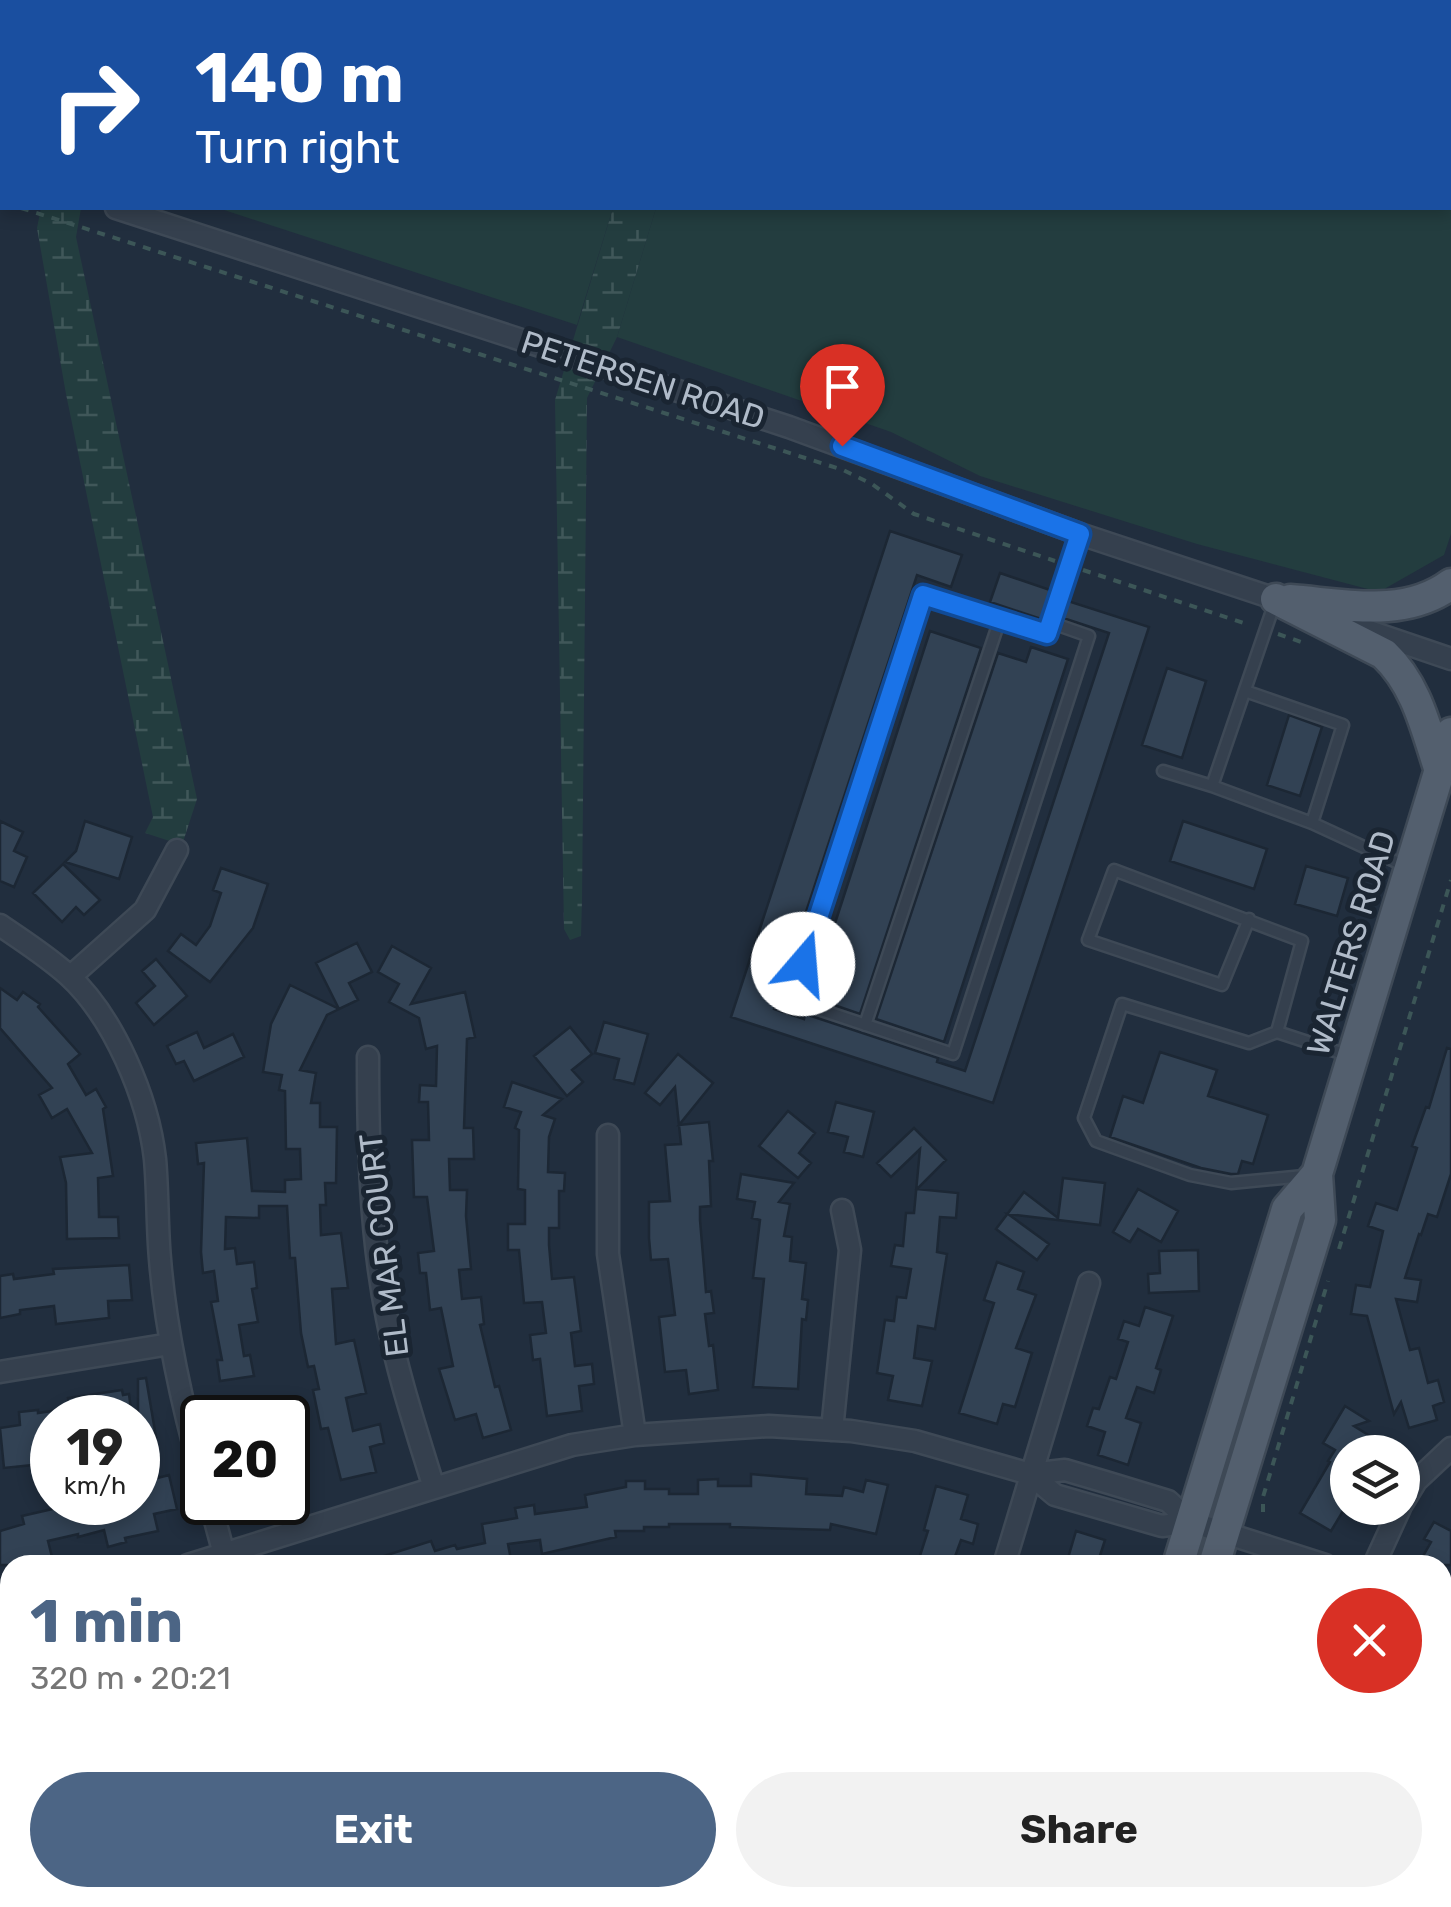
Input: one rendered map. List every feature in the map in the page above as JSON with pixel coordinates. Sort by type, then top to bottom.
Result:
[{"type":"main road","points":[[1276,599],[1399,607],[1433,598],[1451,584]]},
{"type":"main road","points":[[1276,599],[1384,654],[1399,668],[1445,767]]},
{"type":"main road","name":"WALTERS ROAD","points":[[1181,1555],[1287,1209],[1316,1174],[1445,767],[1451,733]]},
{"type":"main road","name":"WALTERS ROAD","points":[[1217,1555],[1320,1220],[1316,1174]]},
{"type":"street","name":"PETERSEN ROAD","points":[[122,210],[789,427],[1080,534],[1451,659]]},
{"type":"street","points":[[70,977],[145,910],[177,850]]},
{"type":"street","points":[[0,926],[70,977],[101,1015],[121,1048],[139,1095],[154,1156],[160,1260],[180,1399]]},
{"type":"street","name":"EL MAR COURT","points":[[368,1057],[376,1239],[386,1316],[404,1392],[434,1488]]},
{"type":"street","points":[[608,1135],[608,1254],[635,1435]]},
{"type":"street","points":[[832,1430],[850,1250],[842,1210]]},
{"type":"street","points":[[1007,1555],[1089,1283]]},
{"type":"street","points":[[0,1372],[170,1344]]},
{"type":"street","points":[[221,1555],[572,1445],[635,1435],[769,1426],[915,1441],[1030,1474],[1065,1470],[1168,1501],[1190,1522],[1292,1555]]},
{"type":"street","points":[[1420,1477],[1451,1448]]},
{"type":"street","points":[[216,1525],[224,1554]]},
{"type":"street","points":[[1378,1555],[1390,1525]]},
{"type":"lane","points":[[1052,623],[1089,636],[953,1054],[791,1000],[923,595],[1047,634],[1080,534]]},
{"type":"lane","points":[[1212,786],[1276,599]]},
{"type":"lane","points":[[865,1025],[1000,619]]},
{"type":"lane","points":[[1244,692],[1344,725],[1312,823]]},
{"type":"lane","points":[[1163,772],[1312,823],[1410,869]]},
{"type":"lane","points":[[1249,919],[1222,985],[1088,940],[1114,870],[1249,919],[1302,941],[1276,1032]]},
{"type":"lane","points":[[1316,1174],[1230,1183],[1190,1175],[1096,1141],[1084,1118],[1122,1004],[1250,1043],[1276,1032],[1353,1057]]},
{"type":"path","points":[[26,210],[843,470],[872,484],[914,514],[1316,647]]},
{"type":"path","points":[[1338,1251],[1451,880]]},
{"type":"path","points":[[1263,1512],[1263,1497],[1326,1294],[1330,1267]]},
{"type":"green space","points":[[41,210],[81,210],[76,237],[197,799],[182,845],[145,833],[153,817],[66,394],[37,228]]},
{"type":"green space","points":[[224,210],[612,210],[577,325]]},
{"type":"green space","points":[[612,210],[655,210],[617,337],[587,398],[581,936],[570,940],[564,929],[555,400]]},
{"type":"green space","points":[[655,210],[1451,210],[1451,534],[1444,555],[1379,592],[1197,544],[980,476],[891,432],[617,337]]},
{"type":"building","points":[[890,531],[962,555],[951,587],[917,575],[774,1009],[804,1019],[805,1014],[938,1058],[937,1062],[965,1071],[1109,633],[1063,618],[1068,601],[1149,627],[993,1103],[731,1017]]},
{"type":"building","points":[[1000,573],[1053,591],[1044,620],[990,602]]},
{"type":"building","points":[[930,631],[981,648],[860,1014],[811,997]]},
{"type":"building","points":[[1031,647],[1068,659],[944,1042],[876,1019],[998,653],[1026,662]]},
{"type":"building","points":[[1167,668],[1206,681],[1182,758],[1142,745]]},
{"type":"building","points":[[1289,715],[1322,727],[1300,796],[1267,785]]},
{"type":"building","points":[[0,821],[23,832],[14,851],[27,857],[14,887],[0,881]]},
{"type":"building","points":[[85,821],[132,837],[119,879],[65,862],[76,851]]},
{"type":"building","points":[[1183,821],[1267,849],[1254,889],[1170,861]]},
{"type":"building","points":[[63,864],[100,900],[84,915],[76,907],[62,922],[33,893]]},
{"type":"building","points":[[1306,866],[1348,878],[1337,916],[1295,904]]},
{"type":"building","points":[[221,868],[268,884],[253,928],[210,982],[168,951],[181,934],[196,945],[210,926],[221,893],[213,890]]},
{"type":"building","points":[[357,943],[372,972],[349,983],[358,1000],[339,1009],[316,963]]},
{"type":"building","points":[[392,946],[431,968],[411,1004],[465,992],[475,1037],[467,1039],[464,1128],[473,1128],[474,1159],[449,1159],[450,1190],[467,1190],[471,1269],[459,1270],[462,1299],[481,1297],[484,1324],[480,1325],[495,1387],[499,1386],[511,1430],[483,1438],[476,1414],[455,1420],[439,1369],[453,1366],[441,1308],[430,1310],[426,1273],[420,1273],[418,1253],[434,1251],[427,1197],[414,1197],[412,1140],[429,1140],[428,1102],[419,1102],[420,1085],[436,1086],[437,1046],[426,1049],[419,1018],[389,1002],[399,984],[378,972]]},
{"type":"building","points":[[156,959],[187,996],[154,1025],[136,1003],[155,986],[142,971]]},
{"type":"building","points":[[290,985],[339,1009],[327,1015],[300,1070],[316,1073],[311,1103],[320,1103],[320,1127],[337,1127],[336,1183],[325,1183],[326,1205],[320,1205],[321,1235],[341,1233],[348,1288],[332,1289],[336,1344],[354,1340],[366,1393],[346,1398],[353,1431],[380,1424],[384,1443],[370,1447],[376,1472],[341,1480],[328,1428],[321,1429],[313,1390],[319,1389],[314,1366],[308,1367],[301,1333],[287,1206],[259,1206],[259,1218],[226,1217],[225,1249],[235,1248],[237,1264],[254,1262],[257,1288],[252,1289],[258,1322],[239,1325],[244,1356],[250,1355],[254,1376],[220,1381],[217,1360],[222,1360],[211,1302],[218,1301],[214,1271],[203,1273],[204,1163],[198,1164],[196,1143],[247,1138],[252,1191],[285,1192],[285,1180],[301,1179],[300,1149],[286,1149],[285,1091],[279,1090],[282,1075],[263,1072],[271,1024]]},
{"type":"building","points":[[0,988],[17,1000],[23,992],[40,1004],[38,1007],[80,1054],[68,1064],[86,1095],[96,1089],[106,1107],[103,1109],[113,1176],[98,1178],[99,1217],[118,1217],[119,1238],[67,1239],[66,1183],[60,1157],[92,1153],[67,1109],[52,1118],[39,1095],[52,1088],[0,1028]]},
{"type":"building","points":[[604,1022],[648,1034],[634,1084],[614,1079],[619,1059],[595,1053]]},
{"type":"building","points":[[570,1027],[592,1054],[572,1070],[583,1082],[567,1096],[534,1056]]},
{"type":"building","points":[[197,1032],[204,1048],[233,1034],[244,1057],[194,1081],[184,1061],[176,1064],[167,1046]]},
{"type":"building","points":[[1447,1048],[1451,1049],[1451,1174],[1437,1217],[1428,1214],[1419,1234],[1405,1278],[1421,1280],[1417,1302],[1396,1299],[1410,1350],[1419,1348],[1428,1383],[1438,1380],[1444,1402],[1433,1406],[1437,1420],[1409,1428],[1401,1402],[1394,1414],[1367,1316],[1351,1314],[1356,1285],[1370,1287],[1383,1231],[1368,1226],[1376,1203],[1397,1210],[1417,1148],[1412,1146],[1426,1107],[1429,1108]]},
{"type":"building","points":[[1160,1052],[1217,1070],[1208,1096],[1268,1115],[1253,1164],[1242,1161],[1238,1174],[1231,1174],[1201,1168],[1110,1137],[1123,1096],[1143,1103]]},
{"type":"building","points":[[678,1054],[713,1083],[679,1125],[675,1087],[660,1105],[645,1093]]},
{"type":"building","points":[[512,1082],[562,1099],[543,1115],[555,1119],[549,1137],[548,1172],[565,1173],[564,1191],[559,1191],[559,1228],[549,1228],[549,1245],[552,1279],[574,1277],[581,1331],[571,1333],[575,1366],[592,1364],[594,1384],[579,1386],[582,1411],[547,1416],[540,1359],[533,1360],[530,1335],[546,1333],[542,1302],[524,1303],[519,1250],[508,1250],[508,1224],[525,1224],[525,1190],[518,1189],[519,1130],[515,1128],[521,1112],[504,1107]]},
{"type":"building","points":[[836,1102],[874,1112],[863,1157],[844,1152],[848,1137],[828,1132]]},
{"type":"building","points":[[788,1111],[815,1133],[799,1153],[811,1163],[798,1178],[759,1146]]},
{"type":"building","points":[[709,1122],[713,1161],[709,1161],[711,1206],[700,1207],[700,1220],[706,1292],[711,1291],[714,1313],[705,1314],[718,1390],[689,1394],[686,1370],[665,1372],[659,1317],[675,1315],[668,1259],[651,1260],[649,1202],[670,1201],[665,1145],[681,1144],[679,1125]]},
{"type":"building","points":[[914,1128],[946,1160],[917,1189],[958,1193],[956,1218],[940,1217],[937,1252],[947,1254],[935,1329],[918,1326],[914,1358],[932,1361],[922,1406],[888,1400],[893,1376],[877,1373],[885,1320],[894,1321],[897,1297],[906,1298],[911,1269],[891,1266],[895,1245],[903,1246],[906,1213],[914,1213],[920,1149],[891,1177],[877,1163]]},
{"type":"building","points":[[741,1174],[794,1183],[779,1202],[790,1204],[784,1236],[792,1237],[790,1261],[806,1263],[802,1299],[808,1300],[806,1320],[802,1319],[798,1389],[753,1387],[764,1279],[753,1278],[760,1220],[752,1218],[755,1202],[737,1199]]},
{"type":"building","points":[[1063,1178],[1105,1183],[1100,1225],[1008,1214],[1049,1244],[1037,1260],[996,1229],[1024,1192],[1058,1218]]},
{"type":"building","points":[[1138,1189],[1178,1211],[1161,1242],[1138,1229],[1130,1242],[1113,1232]]},
{"type":"building","points":[[1198,1250],[1199,1291],[1149,1293],[1148,1274],[1160,1273],[1159,1251]]},
{"type":"building","points":[[997,1262],[1024,1272],[1018,1289],[1036,1295],[1016,1348],[1032,1353],[1015,1407],[1003,1404],[997,1424],[959,1413],[994,1303],[984,1300]]},
{"type":"building","points":[[129,1265],[132,1300],[108,1301],[109,1318],[56,1324],[54,1306],[20,1310],[20,1314],[0,1318],[0,1276],[13,1274],[14,1279],[54,1274],[53,1269]]},
{"type":"building","points":[[1145,1307],[1173,1316],[1156,1368],[1161,1370],[1154,1393],[1137,1387],[1126,1418],[1141,1423],[1128,1465],[1098,1455],[1105,1432],[1087,1426],[1093,1408],[1099,1409],[1110,1377],[1116,1379],[1128,1342],[1118,1339],[1124,1321],[1139,1326]]},
{"type":"building","points":[[146,1378],[149,1395],[138,1395],[138,1379]]},
{"type":"building","points":[[122,1390],[123,1395],[88,1395]]},
{"type":"building","points":[[1345,1406],[1369,1421],[1354,1426],[1368,1435],[1330,1435],[1330,1447],[1323,1443]]},
{"type":"building","points":[[30,1411],[30,1465],[4,1468],[0,1428],[20,1425],[19,1412]]},
{"type":"building","points":[[1330,1462],[1330,1525],[1335,1525],[1331,1531],[1300,1513]]},
{"type":"building","points":[[751,1474],[807,1479],[806,1494],[842,1496],[844,1487],[863,1492],[866,1480],[888,1485],[876,1534],[831,1524],[830,1530],[669,1524],[644,1527],[644,1531],[615,1531],[616,1537],[542,1554],[540,1540],[508,1544],[510,1555],[387,1555],[431,1541],[435,1551],[485,1543],[482,1524],[517,1518],[515,1508],[534,1505],[535,1514],[587,1507],[585,1495],[626,1487],[626,1481],[645,1481],[645,1489],[669,1489],[669,1494],[698,1494],[698,1480],[718,1479],[718,1486],[751,1486]]},
{"type":"building","points":[[169,1475],[177,1509],[160,1513],[160,1477]]},
{"type":"building","points":[[936,1486],[968,1495],[961,1519],[978,1524],[973,1544],[961,1540],[956,1555],[920,1555],[928,1531],[924,1530]]},
{"type":"building","points":[[30,1514],[30,1525],[157,1525],[158,1531],[125,1538],[126,1542],[108,1547],[104,1530],[48,1541],[52,1555],[0,1555],[0,1531],[24,1524],[22,1516]]},
{"type":"building","points":[[1434,1522],[1451,1531],[1451,1555],[1424,1555],[1431,1542],[1424,1539]]},
{"type":"building","points":[[1076,1531],[1105,1540],[1100,1555],[1069,1555]]},
{"type":"route","points":[[803,964],[923,595],[1047,634],[1080,534],[842,446]]}]
